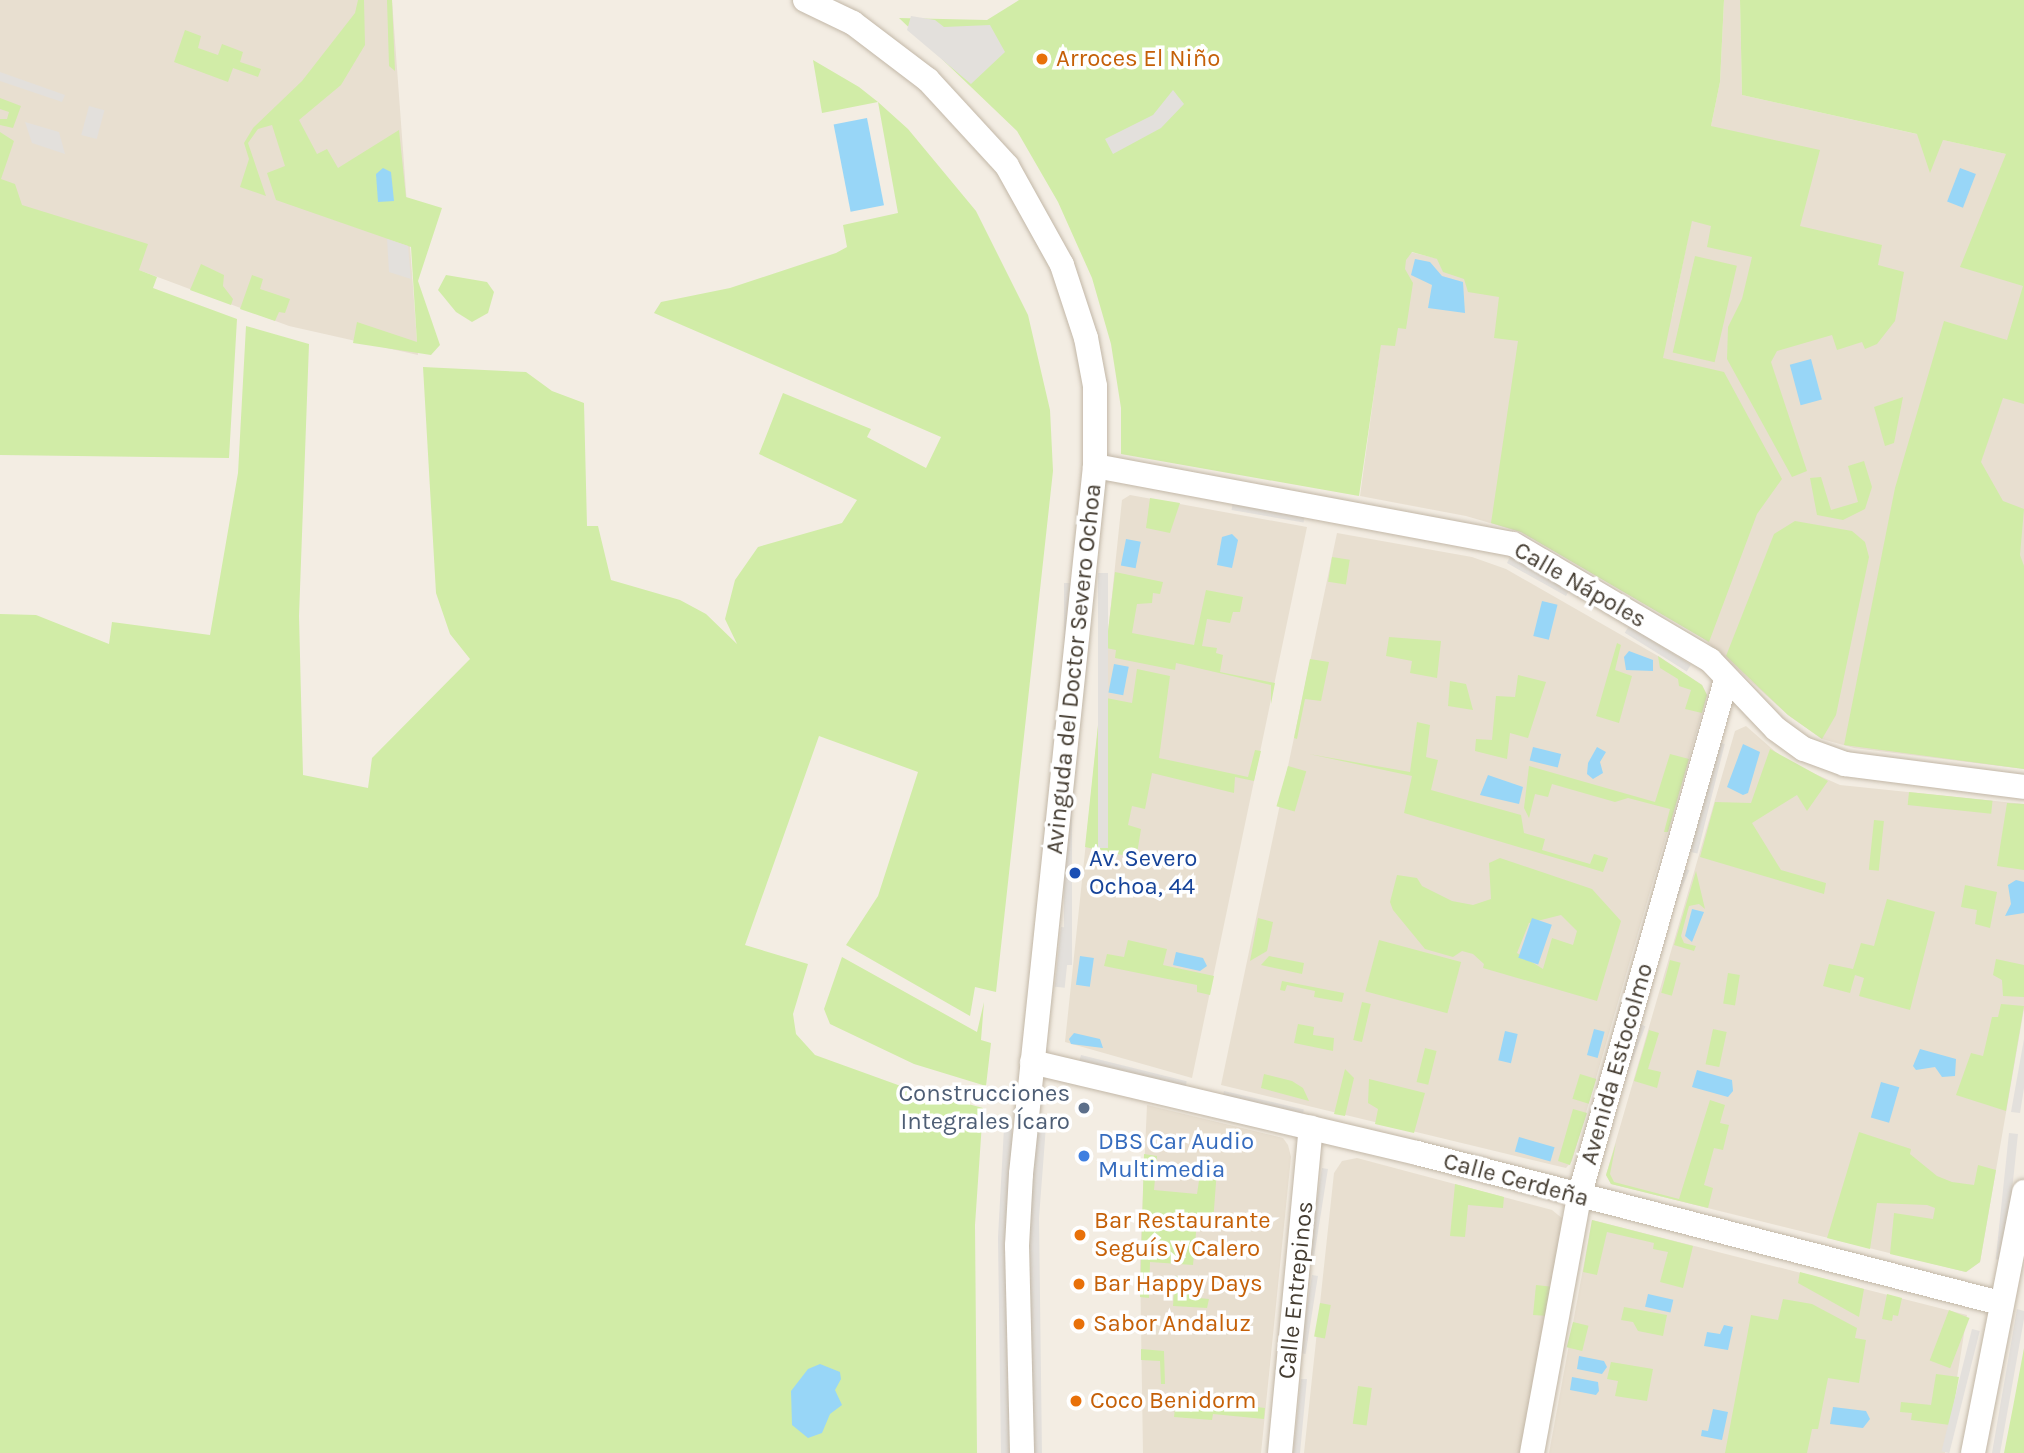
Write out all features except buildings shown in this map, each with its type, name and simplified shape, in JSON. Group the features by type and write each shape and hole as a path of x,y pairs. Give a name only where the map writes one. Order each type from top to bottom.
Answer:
{"street":[{"name":"Avinguda del Doctor Severo Ochoa","path":"805,0 853,23 928,80 985,139 1037,214 1062,265 1086,338 1095,386 1095,466 1032,1062 1017,1246 1022,1453"},
{"name":"Calle Nápoles","path":"1095,466 1513,544 1710,660 1726,680 1794,742 1845,764 2024,786"},
{"name":"Avenida Estocolmo","path":"1532,1453 1579,1196 1726,680"},
{"name":"Calle Cerdeña","path":"1032,1062 1311,1127 2000,1303"},
{"name":"Calle Entrepinos","path":"1280,1453 1311,1127"},
{"path":"1973,1453 2000,1303 2024,1192"}],"shaded area":[{"path":"0,0 392,0 418,355 289,326 29,229 0,224"},
{"path":"1724,0 1740,0 1742,95 2006,154 2024,95 2024,769 1854,748 1822,739 1788,715 1694,630 1521,532 1466,516 1360,496 1394,248 1672,316 1720,82"},
{"path":"911,16 935,20 944,27 990,25 1005,52 971,84 907,30"},
{"path":"0,72 65,95 62,102 0,81"},
{"path":"1173,90 1184,104 1161,128 1113,154 1105,139 1153,115"},
{"path":"89,106 104,110 97,139 81,135"},
{"path":"25,122 59,132 65,154 32,143"},
{"path":"387,239 408,246 411,279 389,272"},
{"path":"1130,495 1307,527 1192,1078 1065,1042 1122,500"},
{"path":"1233,502 1305,515 1304,523 1232,510"},
{"path":"1337,533 1472,557 1506,569 1658,656 1702,685 1707,695 1572,1161 1566,1168 1221,1085"},
{"path":"1510,557 1570,589 1566,596 1507,563"},
{"path":"1098,573 1108,573 1108,848 1098,848"},
{"path":"1064,583 1072,583 1072,965 1064,965"},
{"path":"1629,626 1691,665 1687,671 1625,633"},
{"path":"1746,726 1786,761 1840,785 2024,804 2024,1009 1980,1262 1966,1272 1611,1184 1606,1175 1735,731"},
{"path":"1717,742 1725,744 1697,854 1690,852"},
{"path":"1682,867 1689,870 1641,983 1634,980"},
{"path":"1061,927 1071,928 1065,988 1055,987"},
{"path":"1637,1023 1645,1026 1618,1098 1609,1095"},
{"path":"2024,1039 2024,1088 2020,1113 2011,1112"},
{"path":"1081,1055 1187,1081 1185,1089 1079,1063"},
{"path":"1224,1091 1304,1109 1302,1117 1222,1099"},
{"path":"1147,1105 1283,1138 1288,1145 1291,1157 1261,1453 1143,1453 1140,1261"},
{"path":"1035,1125 1046,1126 1039,1218 1042,1453 1033,1453 1029,1219"},
{"path":"1004,1128 1012,1129 1009,1453 1001,1453 998,1237"},
{"path":"2009,1133 2018,1134 2005,1260 1996,1259"},
{"path":"1357,1158 1552,1210 1563,1219 1521,1453 1304,1453 1334,1173 1342,1161"},
{"path":"1322,1168 1328,1169 1314,1256 1308,1255"},
{"path":"1592,1220 1967,1315 1945,1453 1549,1453"},
{"path":"1312,1275 1318,1276 1306,1354 1300,1353"},
{"path":"2017,1309 2024,1311 2024,1319 2000,1453 1992,1453"},
{"path":"1972,1329 1980,1331 1949,1453 1942,1451"},
{"path":"1301,1379 1307,1379 1300,1453 1293,1453"}],"green space":[{"path":"358,0 364,0 365,45 341,85 299,120 317,154 327,149 338,168 399,130 406,197 442,208 418,281 440,345 431,355 353,343 357,322 417,342 411,247 276,200 267,173 285,166 272,125 258,129 248,143 266,196 240,187 249,159 244,143 253,128 302,81 355,13"},
{"path":"387,0 392,0 395,71 389,66"},
{"path":"1019,0 1724,0 1720,82 1711,126 1820,150 1800,226 1882,245 1878,265 1904,272 1895,321 1877,344 1865,349 1862,342 1837,350 1832,335 1777,351 1771,362 1807,471 1792,477 1727,359 1728,327 1742,299 1752,257 1707,247 1711,226 1692,221 1663,358 1724,372 1782,479 1757,514 1709,642 1521,532 1491,523 1518,341 1494,338 1499,297 1468,292 1464,279 1443,272 1437,259 1412,252 1406,260 1405,269 1413,283 1406,329 1398,328 1395,346 1381,345 1359,496 1121,454 1121,408 1111,344 1092,278 1058,202 1017,131 899,18 987,20"},
{"path":"1740,0 2024,0 2024,404 2003,398 1981,462 2003,501 2024,509 2020,555 2024,566 2024,769 1844,745 1895,488 1944,321 2007,340 2023,286 1960,267 2006,154 1943,140 1930,173 1917,134 1742,95"},
{"path":"185,30 201,36 198,48 218,55 222,44 243,52 240,62 261,69 258,77 233,68 228,82 174,62"},
{"path":"813,60 859,87 878,102 822,113"},
{"path":"0,98 21,106 13,128 0,125 0,119 7,119 9,112 0,109"},
{"path":"878,102 908,129 976,211 1028,315 1050,410 1053,471 996,992 975,987 970,1016 846,945 878,896 918,772 819,736 745,945 808,964 793,1014 796,1034 815,1055 898,1085 983,1108 975,1225 977,1453 0,1453 0,614 36,615 109,644 112,622 210,635 238,473 246,326 309,344 299,616 303,775 368,788 372,758 470,659 450,634 436,593 423,367 526,372 552,391 584,403 587,526 598,526 611,580 680,600 706,614 737,644 725,619 735,580 758,547 842,523 857,500 759,454 783,393 871,429 867,437 926,468 941,437 654,313 661,302 730,288 836,253 847,247 843,225 898,213"},
{"path":"0,132 14,141 1,179 15,184 22,205 148,244 139,270 157,277 153,288 237,319 229,458 0,455"},
{"path":"1695,256 1737,266 1715,362 1673,352"},
{"path":"201,264 224,275 223,286 233,299 231,305 190,290"},
{"path":"252,275 263,279 260,289 290,299 285,313 279,312 275,321 240,309"},
{"path":"446,275 487,282 494,292 488,313 472,322 456,312 438,290"},
{"path":"1903,397 1894,443 1885,446 1874,407"},
{"path":"1864,461 1872,487 1865,509 1843,520 1817,515 1810,478 1821,477 1831,510 1858,502 1848,466"},
{"path":"1150,498 1180,503 1170,533 1146,528"},
{"path":"1795,521 1852,531 1865,542 1869,557 1836,715 1822,739 1788,715 1726,656 1774,534"},
{"path":"1332,557 1350,560 1346,585 1328,582"},
{"path":"1115,572 1163,582 1160,594 1153,593 1152,603 1137,604 1132,633 1194,645 1206,590 1243,597 1240,612 1233,612 1230,623 1207,619 1202,646 1217,648 1216,653 1223,655 1220,672 1275,683 1271,704 1271,685 1176,663 1175,670 1115,658 1116,650 1106,648"},
{"path":"1389,637 1441,641 1437,678 1410,673 1412,661 1386,656"},
{"path":"1617,643 1621,645 1615,670 1632,676 1619,723 1596,716"},
{"path":"1658,656 1702,685 1707,695 1702,713 1685,709 1691,690 1679,686 1678,679 1660,668"},
{"path":"1310,659 1329,662 1321,701 1305,699 1297,739 1294,738"},
{"path":"1137,669 1170,676 1159,758 1248,777 1255,750 1261,751 1254,781 1235,777 1234,793 1152,773 1145,809 1132,806 1128,825 1141,829 1137,854 1182,868 1085,847 1101,697 1132,703"},
{"path":"1518,675 1546,682 1528,738 1510,733 1507,759 1475,751 1476,739 1492,740 1496,696 1515,697"},
{"path":"1450,681 1466,684 1473,710 1448,706"},
{"path":"1417,722 1430,725 1426,757 1438,760 1431,790 1521,815 1524,833 1545,839 1542,850 1590,864 1594,854 1608,858 1603,872 1404,813 1412,776 1309,754 1410,772"},
{"path":"1770,749 1828,781 1807,811 1797,795 1752,823 1781,870 1826,883 1824,894 1700,857 1715,802 1751,803"},
{"path":"1670,754 1689,759 1668,832 1664,832 1670,809 1628,798 1615,802 1552,784 1548,797 1535,794 1529,818 1524,808 1529,766 1655,802"},
{"path":"1288,766 1306,771 1295,812 1276,806"},
{"path":"1909,792 1993,801 1991,814 1908,805"},
{"path":"2007,803 2024,804 2024,870 1997,866"},
{"path":"1874,820 1884,821 1879,871 1869,870"},
{"path":"1500,858 1592,889 1621,921 1597,1001 1483,968 1484,964 1473,954 1462,951 1453,957 1425,949 1393,910 1390,902 1397,875 1417,878 1422,886 1452,901 1473,905 1491,899 1489,863","holes":["1561,915 1577,931 1573,945 1552,938 1543,969 1517,953 1529,923"]},
{"path":"1696,871 1705,909 1699,904 1689,906 1681,936 1684,943 1696,946 1694,951 1674,945"},
{"path":"1965,885 1997,892 1990,928 1975,924 1977,910 1961,907"},
{"path":"1887,899 1935,912 1910,1010 1859,996 1864,978 1855,975 1850,993 1823,986 1829,964 1853,969 1861,943 1874,946"},
{"path":"1258,918 1273,922 1267,951 1250,961"},
{"path":"1128,940 1167,949 1163,965 1214,976 1210,995 1197,992 1197,985 1104,966 1107,954 1124,957"},
{"path":"1379,940 1461,962 1447,1013 1365,991"},
{"path":"1269,956 1304,963 1302,974 1261,965"},
{"path":"842,957 977,1032 984,1002 981,1040 991,1043 986,1086 914,1064 830,1024 824,1009"},
{"path":"1996,959 2024,965 2024,997 2003,996 2002,980 1993,975"},
{"path":"1670,960 1681,963 1672,996 1661,993"},
{"path":"1728,973 1740,975 1735,1005 1723,1004"},
{"path":"1282,981 1344,993 1342,1002 1314,997 1315,991 1287,985 1285,991 1280,990"},
{"path":"1362,1002 1371,1004 1362,1042 1353,1040"},
{"path":"2001,1004 2024,1006 2006,1111 1956,1095 1971,1053 1983,1056 1992,1017 1998,1017"},
{"path":"1298,1024 1314,1027 1313,1035 1334,1038 1333,1051 1294,1043"},
{"path":"1713,1029 1727,1032 1719,1067 1706,1064"},
{"path":"1649,1030 1659,1033 1648,1069 1661,1072 1657,1088 1634,1081"},
{"path":"1425,1048 1437,1051 1428,1085 1417,1082"},
{"path":"1345,1069 1354,1078 1345,1116 1334,1114"},
{"path":"1264,1074 1292,1081 1303,1088 1309,1101 1261,1088"},
{"path":"1580,1074 1596,1079 1589,1104 1572,1099"},
{"path":"1369,1079 1425,1093 1414,1133 1375,1124 1378,1109 1368,1103"},
{"path":"1710,1100 1725,1105 1720,1123 1729,1125 1723,1150 1714,1148 1704,1185 1713,1188 1708,1208 1611,1184 1606,1175 1616,1143 1610,1174 1614,1182 1679,1199"},
{"path":"1573,1109 1587,1113 1570,1165 1558,1161"},
{"path":"1859,1132 1911,1149 1910,1154 1937,1176 1952,1182 1974,1185 1978,1165 1996,1170 1980,1262 1966,1272 1890,1254 1894,1213 1933,1219 1935,1208 1927,1205 1877,1203 1870,1249 1827,1238"},
{"path":"1144,1154 1157,1156 1154,1190 1197,1194 1201,1167 1217,1169 1213,1223 1197,1222 1193,1265 1150,1262 1149,1298 1140,1297"},
{"path":"1455,1184 1504,1197 1503,1208 1468,1205 1465,1237 1450,1236"},
{"path":"1592,1220 1693,1246 1683,1288 1660,1282 1668,1252 1653,1249 1654,1243 1607,1232 1597,1275 1583,1272"},
{"path":"1800,1272 1864,1289 1859,1317 1798,1283"},
{"path":"1175,1276 1191,1277 1189,1297 1209,1299 1207,1308 1173,1306"},
{"path":"1536,1285 1554,1287 1548,1316 1533,1315"},
{"path":"1887,1294 1902,1298 1898,1316 1893,1315 1892,1321 1882,1319"},
{"path":"1783,1299 1812,1304 1857,1328 1855,1338 1866,1340 1859,1383 1828,1378 1818,1429 1812,1429 1807,1453 1725,1453 1751,1315 1778,1320"},
{"path":"1320,1303 1331,1305 1325,1338 1314,1336"},
{"path":"1624,1307 1667,1315 1663,1336 1638,1331 1633,1322 1621,1320"},
{"path":"1949,1310 1970,1318 1950,1368 1930,1360"},
{"path":"1573,1322 1589,1326 1582,1351 1567,1347"},
{"path":"2024,1348 2024,1453 2004,1453 2013,1407"},
{"path":"1141,1349 1164,1351 1165,1384 1161,1384 1160,1361 1141,1360"},
{"path":"1611,1362 1653,1369 1647,1401 1615,1396 1618,1381 1607,1379"},
{"path":"1936,1374 1959,1377 1950,1425 1911,1420 1912,1413 1900,1412 1901,1402 1931,1405"},
{"path":"1358,1386 1372,1388 1367,1426 1353,1424"},
{"path":"1176,1398 1265,1408 1264,1419 1213,1414 1212,1420 1174,1417"}],"water":[{"path":"867,118 884,205 851,212 834,124"},
{"path":"383,168 391,172 394,201 378,202 376,174"},
{"path":"1960,168 1976,174 1963,208 1947,202"},
{"path":"1415,259 1430,262 1442,276 1463,282 1465,313 1428,308 1432,285 1411,275"},
{"path":"1811,359 1822,400 1801,405 1790,365"},
{"path":"1232,534 1238,540 1232,568 1217,565 1222,537"},
{"path":"1126,539 1141,542 1136,568 1121,566"},
{"path":"1542,601 1558,605 1549,640 1533,636"},
{"path":"1629,651 1653,660 1653,671 1626,670 1624,657"},
{"path":"1114,664 1129,667 1123,695 1108,692"},
{"path":"1743,744 1760,752 1748,793 1743,795 1727,787"},
{"path":"1533,747 1561,754 1558,768 1530,761"},
{"path":"1597,747 1606,752 1600,762 1603,773 1593,779 1587,774 1588,763"},
{"path":"1488,775 1523,787 1519,804 1480,795"},
{"path":"2016,880 2024,882 2024,913 2005,916 2011,904 2008,885"},
{"path":"1692,909 1704,912 1692,942 1685,936"},
{"path":"1532,918 1552,925 1538,965 1518,958"},
{"path":"1176,952 1203,958 1207,966 1200,971 1173,965"},
{"path":"1080,956 1094,958 1090,987 1076,985"},
{"path":"1594,1029 1605,1032 1598,1058 1587,1055"},
{"path":"1505,1031 1518,1034 1511,1063 1498,1060"},
{"path":"1074,1033 1100,1039 1103,1048 1071,1044 1069,1039"},
{"path":"1920,1049 1956,1059 1955,1076 1942,1077 1935,1067 1916,1070 1913,1066"},
{"path":"1697,1070 1732,1080 1733,1091 1728,1097 1692,1087"},
{"path":"1881,1082 1899,1087 1889,1123 1871,1118"},
{"path":"1519,1137 1555,1147 1550,1162 1515,1151"},
{"path":"1648,1294 1673,1300 1670,1313 1645,1307"},
{"path":"1724,1325 1733,1327 1728,1350 1704,1346 1707,1332 1720,1334"},
{"path":"1579,1356 1604,1361 1607,1367 1602,1374 1577,1369"},
{"path":"820,1364 840,1372 841,1379 835,1390 842,1405 830,1414 822,1433 808,1438 792,1425 791,1391 808,1369"},
{"path":"1572,1377 1598,1382 1599,1391 1596,1395 1570,1390"},
{"path":"1833,1407 1866,1411 1870,1419 1863,1428 1830,1424"},
{"path":"1713,1409 1728,1412 1722,1440 1701,1436 1702,1430 1708,1431"}],"place":[{"name":"Arroces El Niño","path":"1042,59"},
{"name":"Av. Severo Ochoa, 44","path":"1075,873"},
{"name":"Construcciones Integrales Ícaro","path":"1084,1108"},
{"name":"DBS Car Audio Multimedia","path":"1084,1156"},
{"name":"Bar Restaurante Seguís y Calero","path":"1080,1235"},
{"name":"Bar Happy Days","path":"1079,1284"},
{"name":"Sabor Andaluz","path":"1079,1324"},
{"name":"Coco Benidorm","path":"1076,1401"}]}
